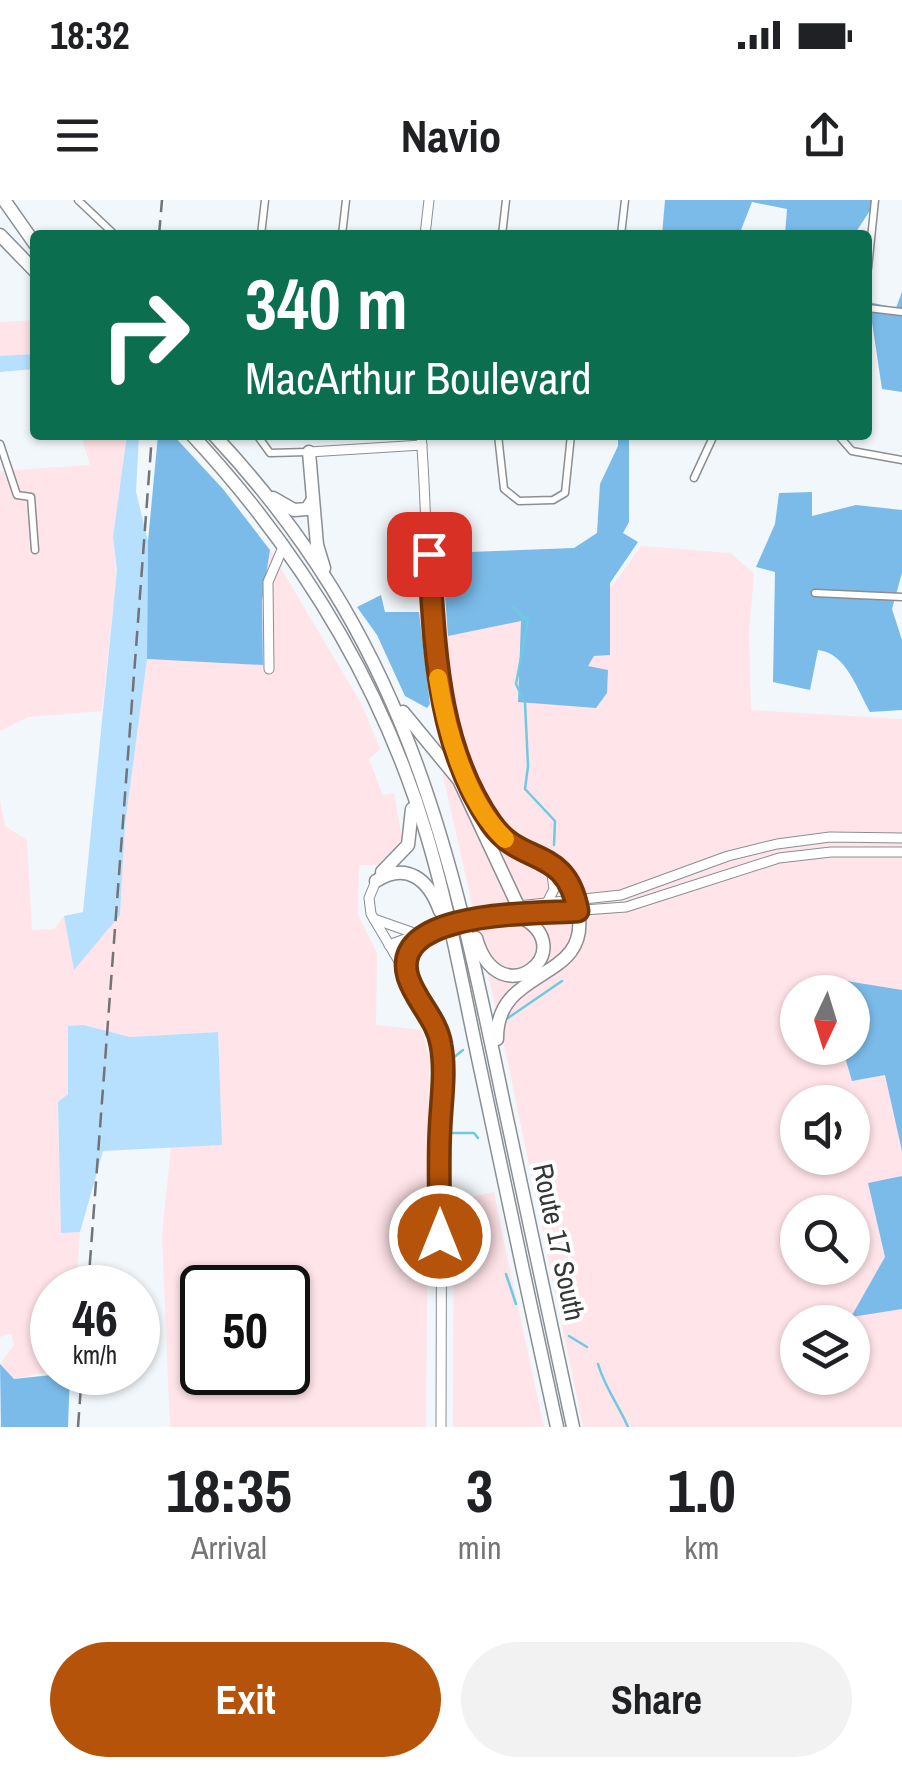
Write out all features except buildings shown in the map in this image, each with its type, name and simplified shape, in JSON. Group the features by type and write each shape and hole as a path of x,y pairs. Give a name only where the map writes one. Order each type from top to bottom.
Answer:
{"highway":[{"path":"4,200 30,239"},
{"path":"0,212 30,241"},
{"path":"0,235 30,268"},
{"path":"0,247 30,269"},
{"path":"196,440 284,545 356,661 410,785 436,865 556,1427"},
{"path":"218,440 260,488 330,586 391,697 430,794 459,894 497,1066"},
{"path":"309,452 317,544 330,586"},
{"path":"260,488 297,511 306,509 312,501"},
{"path":"391,697 459,780 519,911 540,932 543,952 532,970 510,976 496,971 483,957 459,894"},
{"path":"376,882 410,840 414,820 406,791 410,785"},
{"path":"376,882 400,871 424,882 438,905 463,987"},
{"path":"497,1066 497,1024 502,1004 570,954 578,935 575,904"},
{"name":"Route 17 South","path":"497,1066 573,1427"}],"main road":[{"path":"426,230 429,200"},
{"path":"309,452 422,440 443,704 480,806 498,832 552,872 575,904"},
{"path":"269,669 268,582 284,545"},
{"path":"391,949 432,929 628,894 728,856 777,844 859,836 902,838"},
{"path":"518,847 559,868 574,887 575,904"},
{"path":"519,911 547,903 635,905 732,870 780,858 831,852 902,852"},
{"path":"547,903 554,889 552,872"},
{"path":"376,882 369,898 372,918 432,1017 442,1052 441,1427"},
{"path":"372,918 415,935"},
{"path":"408,976 415,935"}],"street":[{"path":"78,200 110,230"},
{"path":"262,230 265,200"},
{"path":"343,230 346,200"},
{"path":"503,230 506,200"},
{"path":"622,230 625,200"},
{"path":"872,230 875,200"},
{"path":"872,308 902,312"},
{"path":"261,440 270,453 309,452"},
{"path":"499,440 504,489 519,501 554,500 565,493 570,440"},
{"path":"694,478 712,440"},
{"path":"842,440 852,451 902,460"},
{"path":"0,444 17,495 31,497 35,550"},
{"path":"815,593 902,596"}],"shaded area":[{"path":"665,200 877,200 857,230 785,230 787,209 752,202 741,230 662,230"},
{"path":"902,292 902,392 882,389 872,322 872,303 896,308"},
{"path":"30,320 30,354 0,356 0,322"},
{"path":"30,354 30,369 0,372 0,356"},
{"path":"82,440 126,440 113,537 117,570 102,711 28,717 0,731 0,471 90,465"},
{"path":"126,440 139,440 136,492 148,541 147,659 125,825 120,915 74,970 64,916 83,912 117,570 113,537"},
{"path":"158,440 178,440 223,489 270,550 262,601 263,665 147,659 148,541"},
{"path":"618,440 629,440 629,522 623,533 638,542 610,583 610,655 594,656 588,666 608,670 607,693 596,708 518,702 521,621 448,636 442,553 574,548 597,533 600,484"},
{"path":"812,492 812,516 856,505 902,510 902,573 892,609 902,640 902,710 870,712 843,665 818,650 810,690 773,682 775,572 756,567 775,524 779,493"},
{"path":"641,546 731,553 754,574 749,632 751,710 902,719 902,1427 583,1427 508,1063 443,776 446,719 433,616 612,586"},
{"path":"270,550 361,703 380,749 369,759 383,795 394,793 402,839 378,865 359,865 358,915 377,953 376,1025 422,1030 429,1057 426,1427 170,1427 162,1234 171,1147 222,1145 217,1032 130,1037 85,1025 69,1026 68,1094 58,1103 61,1232 80,1232 78,1265 30,1265 30,1376 13,1379 0,1364 14,1345 11,1334 0,1337 0,800 5,826 27,840 32,930 54,929 64,916 74,969 120,915 125,825 147,659 263,665 262,601"},
{"path":"381,595 385,612 419,612 430,704 427,708 405,696 377,635 357,607"},
{"path":"870,985 902,990 902,1151 885,1075 852,1081 847,1065 870,1065"},
{"path":"84,1025 130,1037 218,1032 222,1145 103,1151 80,1232 61,1233 58,1102 68,1094 68,1026"},
{"path":"902,1176 902,1309 870,1314 870,1305 858,1305 885,1257 868,1183"},
{"path":"494,1192 544,1427 453,1427 454,1201"},
{"path":"0,1364 14,1379 30,1377 30,1395 69,1395 68,1427 1,1427"}],"waterway":[{"path":"512,606 528,621 516,684 525,703 525,789 555,821 554,845"},
{"path":"505,1020 562,981"},
{"path":"463,1050 453,1058 447,1128 451,1133 474,1133 478,1138"},
{"path":"506,1274 516,1304"},
{"path":"569,1336 587,1347"},
{"path":"598,1364 628,1427"}],"railway":[{"path":"159,230 162,200"},
{"path":"90,1265 152,440"},
{"path":"78,1427 80,1395"}],"slow traffic":[{"path":"438,678 447,721 467,775 492,825 505,839"}],"route":[{"path":"429,554 440,689 467,775 498,832 509,842 550,861 566,875 574,887 578,911 491,916 432,929 417,938 411,950 408,976 432,1017 442,1052 440,1236"}]}
